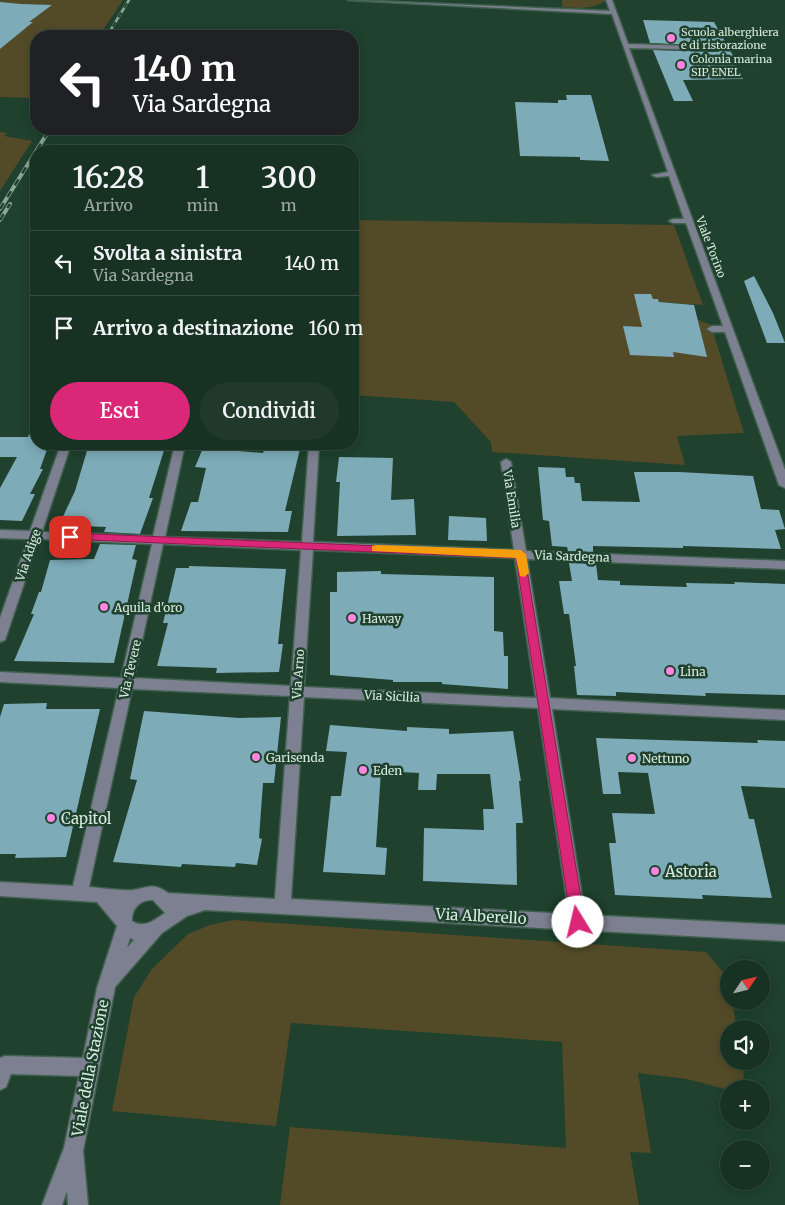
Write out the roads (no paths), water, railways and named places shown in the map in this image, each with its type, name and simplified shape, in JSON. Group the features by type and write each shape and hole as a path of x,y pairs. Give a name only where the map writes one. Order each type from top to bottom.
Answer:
{"street":[{"path":"351,0 614,13"},
{"path":"572,11 589,11 610,2"},
{"name":"Viale Torino","path":"610,2 634,79 672,174 785,485"},
{"path":"572,11 602,16 617,22"},
{"path":"622,43 718,48"},
{"path":"656,175 672,174"},
{"path":"673,221 689,221"},
{"path":"712,329 729,329"},
{"name":"Via Adige","path":"0,637 64,450"},
{"name":"Via Tevere","path":"79,894 179,450"},
{"name":"Via Arno","path":"283,905 314,450"},
{"name":"Via Emilia","path":"506,462 578,922"},
{"name":"Via Sardegna","path":"0,534 785,564"},
{"name":"Via Sicilia","path":"0,677 785,715"},
{"name":"Via Alberello","path":"0,889 134,897 148,892 154,893 164,900 785,933"},
{"path":"101,895 124,922"},
{"path":"124,922 125,907 134,897"},
{"path":"160,926 168,911 164,900"},
{"name":"Via Alberello","path":"124,922 136,933 150,932 182,910 208,901"},
{"name":"Viale della Stazione","path":"52,1205 74,1148 106,988 124,922"},
{"name":"Viale della Stazione","path":"106,988 130,956 160,926"},
{"path":"0,1081 5,1065 90,1067"},
{"name":"Viale della Stazione","path":"74,1148 78,1205"}],"railway":[{"path":"111,30 129,0"},
{"path":"40,145 46,135"},
{"path":"0,209 30,161"},
{"path":"0,220 10,204"}],"place":[{"name":"Scuola alberghiera e di ristorazione","path":"671,38"},
{"name":"Colonia marina SIP ENEL","path":"681,65"},
{"name":"Aquila d'oro","path":"104,607"},
{"name":"Haway","path":"352,618"},
{"name":"Lina","path":"670,671"},
{"name":"Garisenda","path":"256,757"},
{"name":"Nettuno","path":"632,758"},
{"name":"Eden","path":"363,770"},
{"name":"Capitol","path":"51,818"},
{"name":"Astoria","path":"655,871"}]}
